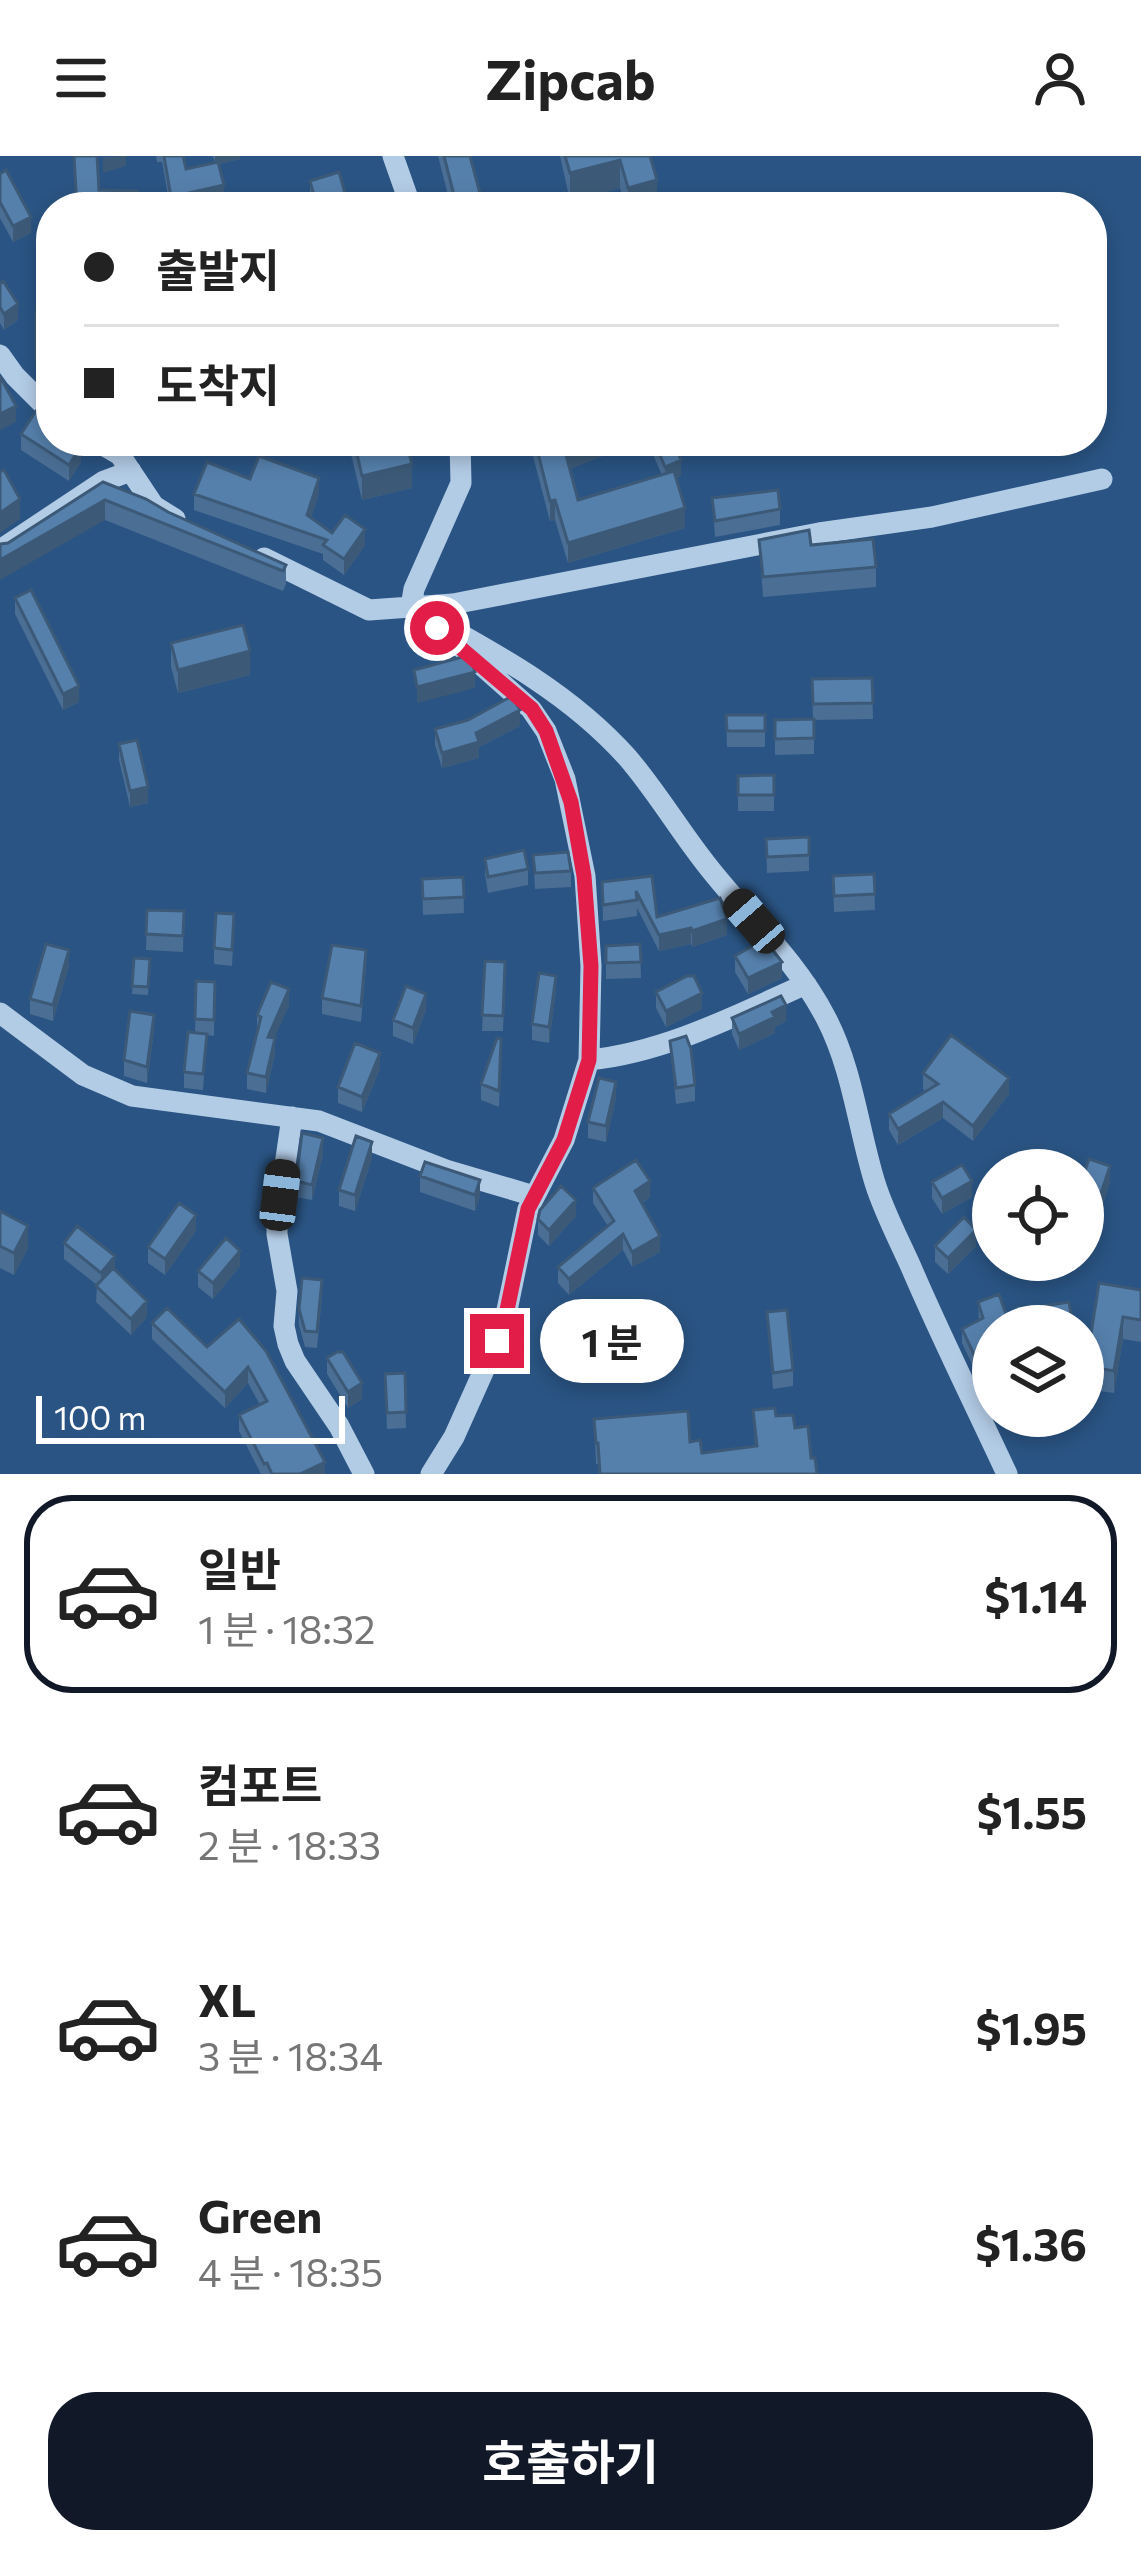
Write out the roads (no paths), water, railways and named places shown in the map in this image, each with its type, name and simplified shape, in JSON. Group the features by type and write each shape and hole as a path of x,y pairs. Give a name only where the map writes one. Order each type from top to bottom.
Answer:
{"street":[{"path":"393,156 406,192"},
{"path":"0,356 36,397"},
{"path":"121,456 154,506 194,527"},
{"path":"411,607 414,589 461,483 460,456"},
{"path":"0,550 104,481 130,472"},
{"path":"235,545 369,610 411,607 494,597 819,533 932,518 1102,479"},
{"path":"411,607 577,707 627,758 712,872 806,984 836,1039 875,1184 1007,1474"},
{"path":"411,607 532,709 546,731 571,802 584,876 591,966 589,1060 564,1140 534,1196 497,1341 454,1437 431,1474"},
{"path":"589,1060 618,1057 707,1028 806,984"},
{"path":"0,1013 83,1076 132,1096 319,1121 446,1170 534,1196"},
{"path":"292,1117 277,1220 287,1291 284,1326 295,1361 339,1426 364,1474"}]}
